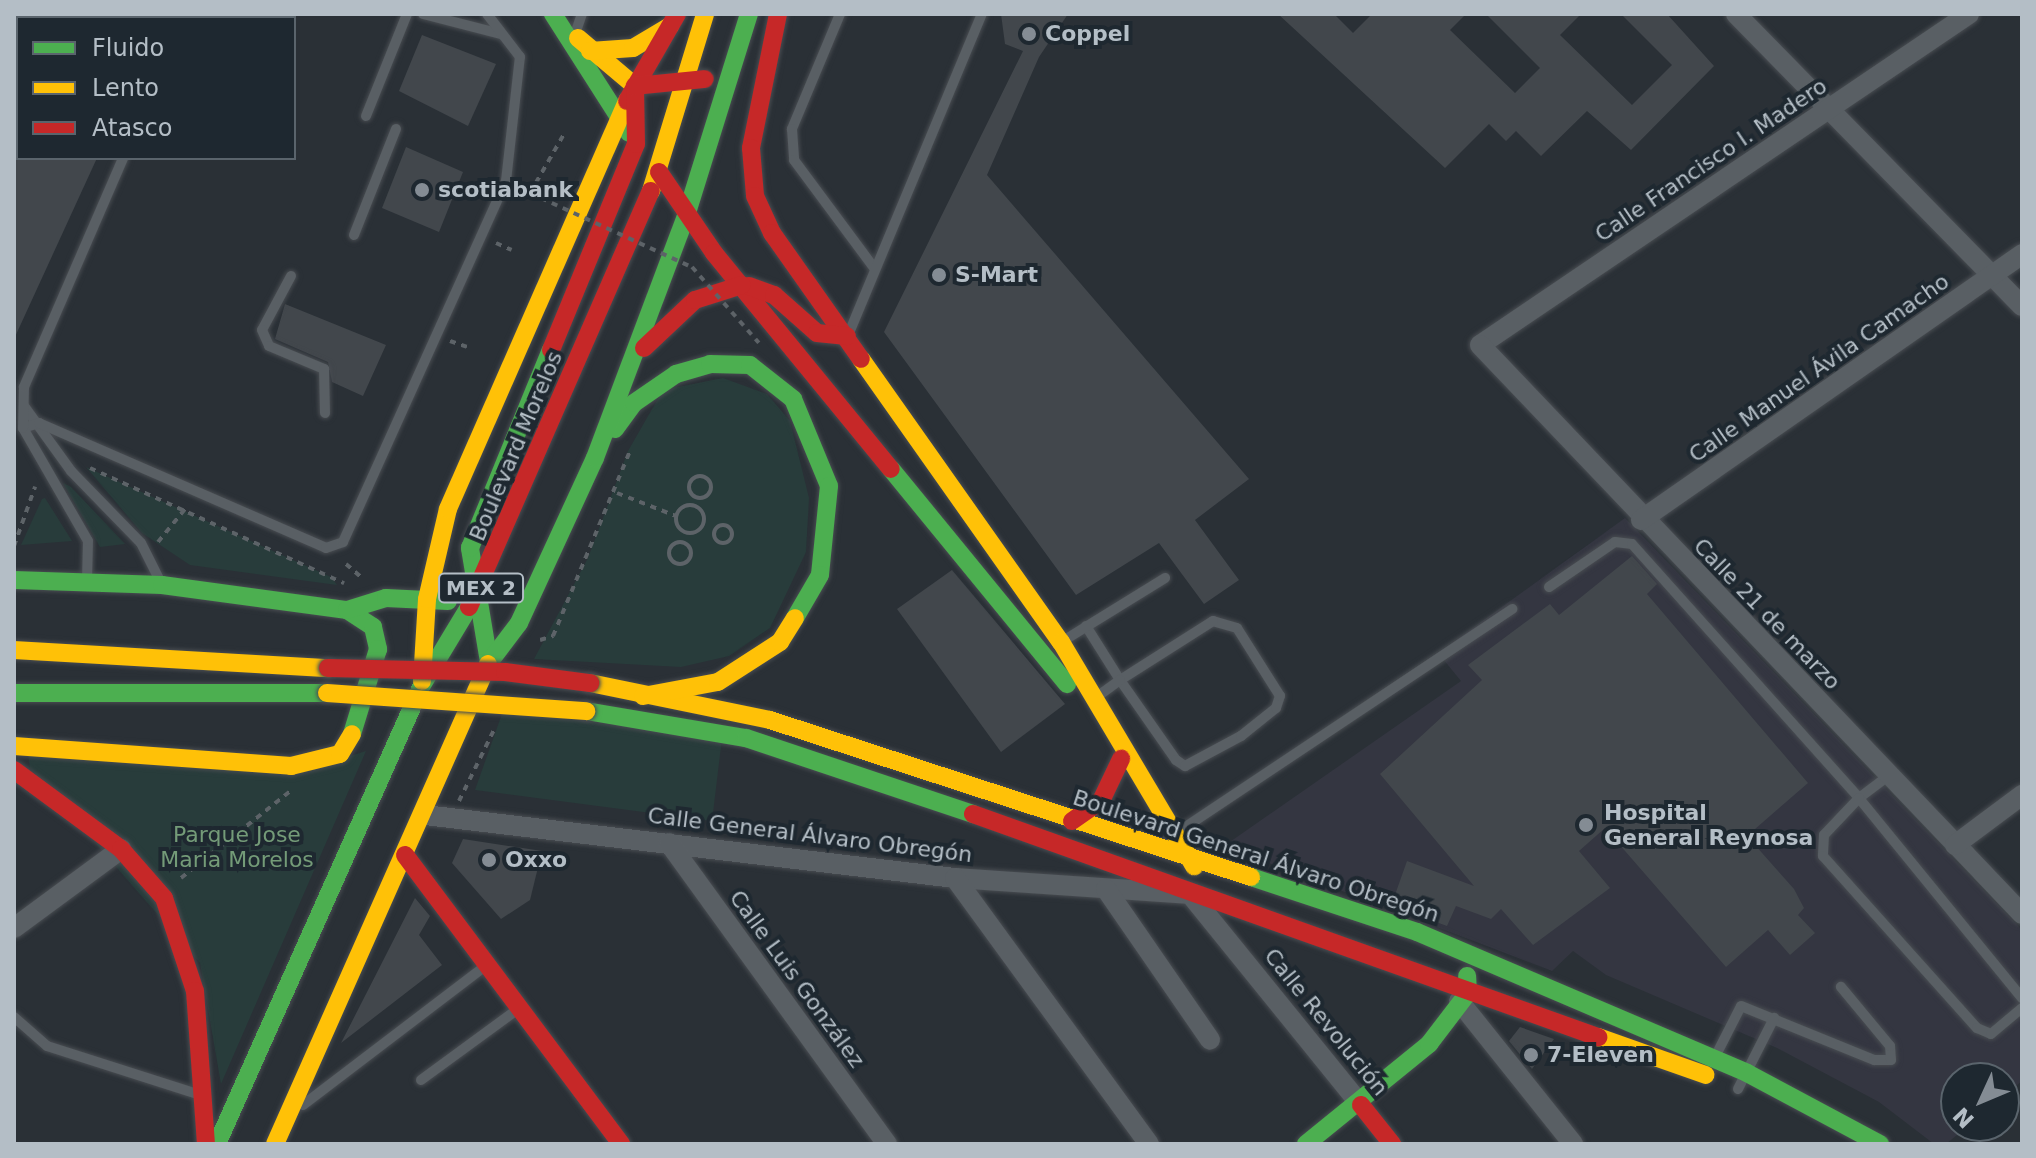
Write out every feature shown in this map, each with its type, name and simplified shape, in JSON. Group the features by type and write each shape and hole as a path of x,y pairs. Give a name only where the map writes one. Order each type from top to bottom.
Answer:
{"main road":[{"path":"555,14 590,51 635,86 690,83 734,70"},
{"path":"555,14 617,117 659,172 686,216 1044,653 1090,702 1178,832 1212,902"},
{"name":"Boulevard Morelos","path":"217,1144 422,685 480,590 659,172 690,83 705,14"},
{"name":"MEX 2","path":"275,1144 425,815 489,662 519,623 595,458 686,216 749,14"},
{"path":"778,14 751,148 755,196 772,233 1061,642 1190,894"},
{"path":"590,51 633,48 673,20"},
{"path":"422,685 427,599 448,509 617,117 673,20"},
{"path":"489,662 480,590 468,567 470,548 636,144 635,86"},
{"path":"627,374 675,313 742,285 774,295 817,333 847,336"},
{"path":"847,336 851,368 895,444 907,482"},
{"path":"595,458 650,389 694,367 729,362 779,384 827,469 832,512 820,575 780,642 718,682 643,696"},
{"path":"14,580 162,585 347,610 386,598 454,602 480,590"},
{"path":"14,746 291,766 340,754 378,649 373,627 347,610"},
{"name":"Boulevard General Álvaro Obregón","path":"14,650 328,668 505,672 590,683 770,720 1072,821 1169,850 1465,952 1742,1081 1854,1139 1880,1144"},
{"name":"Boulevard General Álvaro Obregón","path":"14,693 327,693 586,711 746,738 831,763 1464,997 1709,1067"},
{"path":"1072,821 1101,801 1121,759"},
{"path":"14,770 121,849 164,898 184,941 206,1144"},
{"path":"405,855 621,1144"},
{"path":"1306,1144 1361,1105 1429,1044 1464,997 1465,952"},
{"name":"Calle Revolución","path":"1361,1105 1392,1144"}],"street":[{"path":"1736,14 2022,306"},
{"name":"Calle Francisco I. Madero","path":"1480,345 1969,14"},
{"name":"Calle Manuel Ávila Camacho","path":"1641,520 2022,254"},
{"name":"Calle 21 de marzo","path":"1480,345 1641,520 2022,914"},
{"path":"1955,845 2022,795"},
{"name":"Calle General Álvaro Obregón","path":"425,815 955,878 1190,894"},
{"name":"Calle Luis González","path":"669,843 887,1144"},
{"path":"14,928 121,849"},
{"path":"955,878 1149,1144"},
{"path":"1106,889 1210,1040"},
{"name":"Calle Revolución","path":"1190,894 1361,1105"},
{"name":"Calle Revolución","path":"1212,902 1221,931"},
{"path":"1464,997 1573,1144"}],"lane":[{"path":"366,116 407,14"},
{"path":"423,14 501,34"},
{"path":"23,428 39,423 326,548 343,542 506,181 520,57 487,14"},
{"path":"575,34 582,14"},
{"path":"840,14 792,129 794,160 875,269"},
{"path":"847,336 982,14"},
{"path":"354,235 396,129"},
{"path":"87,581 88,541 23,428 24,406 30,368 122,160"},
{"path":"291,276 262,330 269,346 324,369 325,413"},
{"path":"24,406 71,471 141,543 162,585"},
{"path":"1549,587 1615,542 1632,544 1859,798 2022,998"},
{"path":"1044,653 1165,578"},
{"path":"1178,832 1513,609"},
{"path":"1086,626 1120,680 1185,766 1241,736 1280,696 1226,622 1213,621 1120,680 1090,702"},
{"path":"1890,775 1859,798 1824,835 1823,856 1977,1028 1991,1034 2022,1008"},
{"path":"289,1116 488,964"},
{"path":"1709,1067 1741,1006 1874,1060 1891,1060 1890,1046 1841,987"},
{"path":"421,1080 520,1007"},
{"path":"14,1017 47,1046 203,1096"},
{"path":"1742,1081 1774,1018"}],"path":[{"path":"561,134 530,193 692,267 759,343"},
{"path":"493,242 512,250"},
{"path":"447,340 467,347"},
{"path":"81,464 185,509 349,588"},
{"path":"676,516 694,502 710,490 702,476 689,485 694,502 703,524 712,530 719,543 732,539 727,526 712,530"},
{"path":"14,546 35,487"},
{"path":"617,493 676,516 685,532"},
{"path":"156,544 185,509"},
{"path":"682,539 692,555 678,564 670,550 685,532 703,524"},
{"path":"346,564 361,577"},
{"path":"169,886 304,780"}],"shaded area":[{"name":"Hospital General Reynosa","path":"1625,518 2022,930 2022,1081 2020,1083 2020,1062 1940,1062 1940,1142 1948,1142 1934,1144 1879,1102 1777,1048 1606,975 1573,951 1552,971 1224,846 1461,681 1438,653"}],"green space":[{"path":"723,378 767,394 790,421 809,498 806,552 770,628 729,656 681,667 534,659 588,558 628,451 663,390"},
{"path":"86,467 331,577 337,585 190,565 142,533"},
{"path":"63,483 71,487 125,544 100,547"},
{"path":"45,498 72,541 21,545 42,499"},
{"path":"503,711 722,738 712,821 475,790"},
{"name":"Parque Jose Maria Morelos","path":"366,751 221,1084 200,963 30,768 28,754 340,759"}],"building":[{"path":"1001,14 1068,14 1039,57 987,175 1249,479 1195,520 1239,580 1204,604 1159,543 1076,595 884,332 1023,51 1005,44"},
{"path":"1278,14 1334,14 1353,33 1372,14 1466,14 1450,30 1515,93 1540,68 1486,14 1581,14 1560,35 1632,105 1672,65 1621,14 1667,14 1714,66 1631,150 1587,111 1541,156 1516,131 1506,141 1489,124 1445,168"},
{"path":"422,35 496,64 468,126 399,91"},
{"name":"scotiabank","path":"406,147 463,172 439,232 382,208"},
{"path":"14,158 96,160 14,339"},
{"path":"285,304 386,345 363,396 332,382 328,362 275,339"},
{"path":"1632,556 1657,584 1647,594 1808,783 1747,836 1794,889 1804,908 1798,915 1815,933 1790,955 1768,930 1726,967 1605,828 1579,851 1610,888 1533,945 1501,909 1491,919 1456,906 1447,926 1391,906 1407,861 1474,886 1380,774 1482,680 1468,665 1550,604 1559,615"},
{"path":"952,570 1065,704 1001,752 897,609"},
{"path":"463,839 542,851 530,900 501,919 452,863"},
{"path":"415,898 430,916 419,935 442,965 341,1043"},
{"name":"7-Eleven","path":"1520,1027 1554,1039 1532,1069 1509,1041"}],"traffic: fast":[{"path":"553,14 629,133"},
{"path":"488,664 519,623 595,458 686,216 749,14"},
{"path":"489,662 470,548 551,350"},
{"path":"615,429 634,403 676,374 710,364 750,365 793,399 829,486 820,575 795,618"},
{"path":"891,469 1067,684"},
{"path":"14,580 162,585 347,610 373,627 378,649 352,734"},
{"path":"347,610 386,598 448,601"},
{"path":"217,1144 422,685 469,607"},
{"path":"14,693 327,693"},
{"path":"586,711 746,738 973,814"},
{"path":"1251,877 1417,932 1747,1073 1880,1144"},
{"path":"1306,1144 1429,1044 1468,993 1467,976"}],"traffic: slow":[{"path":"651,191 705,14"},
{"path":"590,51 633,48 670,26"},
{"path":"578,38 635,86"},
{"path":"422,681 427,599 448,509 627,101"},
{"path":"861,359 1061,642 1194,866"},
{"path":"643,696 718,682 780,642 795,618"},
{"path":"14,650 328,668"},
{"path":"275,1144 488,664"},
{"path":"590,683 770,720 1251,877"},
{"path":"327,693 586,711"},
{"path":"14,746 291,766 340,754 352,734"},
{"path":"1598,1037 1706,1075"}],"traffic: jam":[{"path":"627,101 677,14"},
{"path":"778,14 751,148 755,196 772,233 861,359"},
{"path":"551,350 636,144 635,86 705,79"},
{"path":"659,172 714,253 891,469"},
{"path":"469,607 651,191"},
{"path":"644,348 695,300 742,285"},
{"path":"749,286 774,295 817,333 847,336"},
{"path":"328,668 505,672 590,683"},
{"path":"1072,821 1101,801 1121,759"},
{"path":"14,770 121,849 164,898 195,991 206,1144"},
{"path":"973,814 1598,1037"},
{"path":"405,855 621,1144"},
{"path":"1361,1105 1392,1144"}],"place":[{"name":"Coppel","path":"1029,34"},
{"name":"scotiabank","path":"422,190"},
{"name":"S-Mart","path":"939,275"},
{"name":"Hospital General Reynosa","path":"1586,825"},
{"name":"Oxxo","path":"489,860"},
{"name":"7-Eleven","path":"1531,1055"}]}
